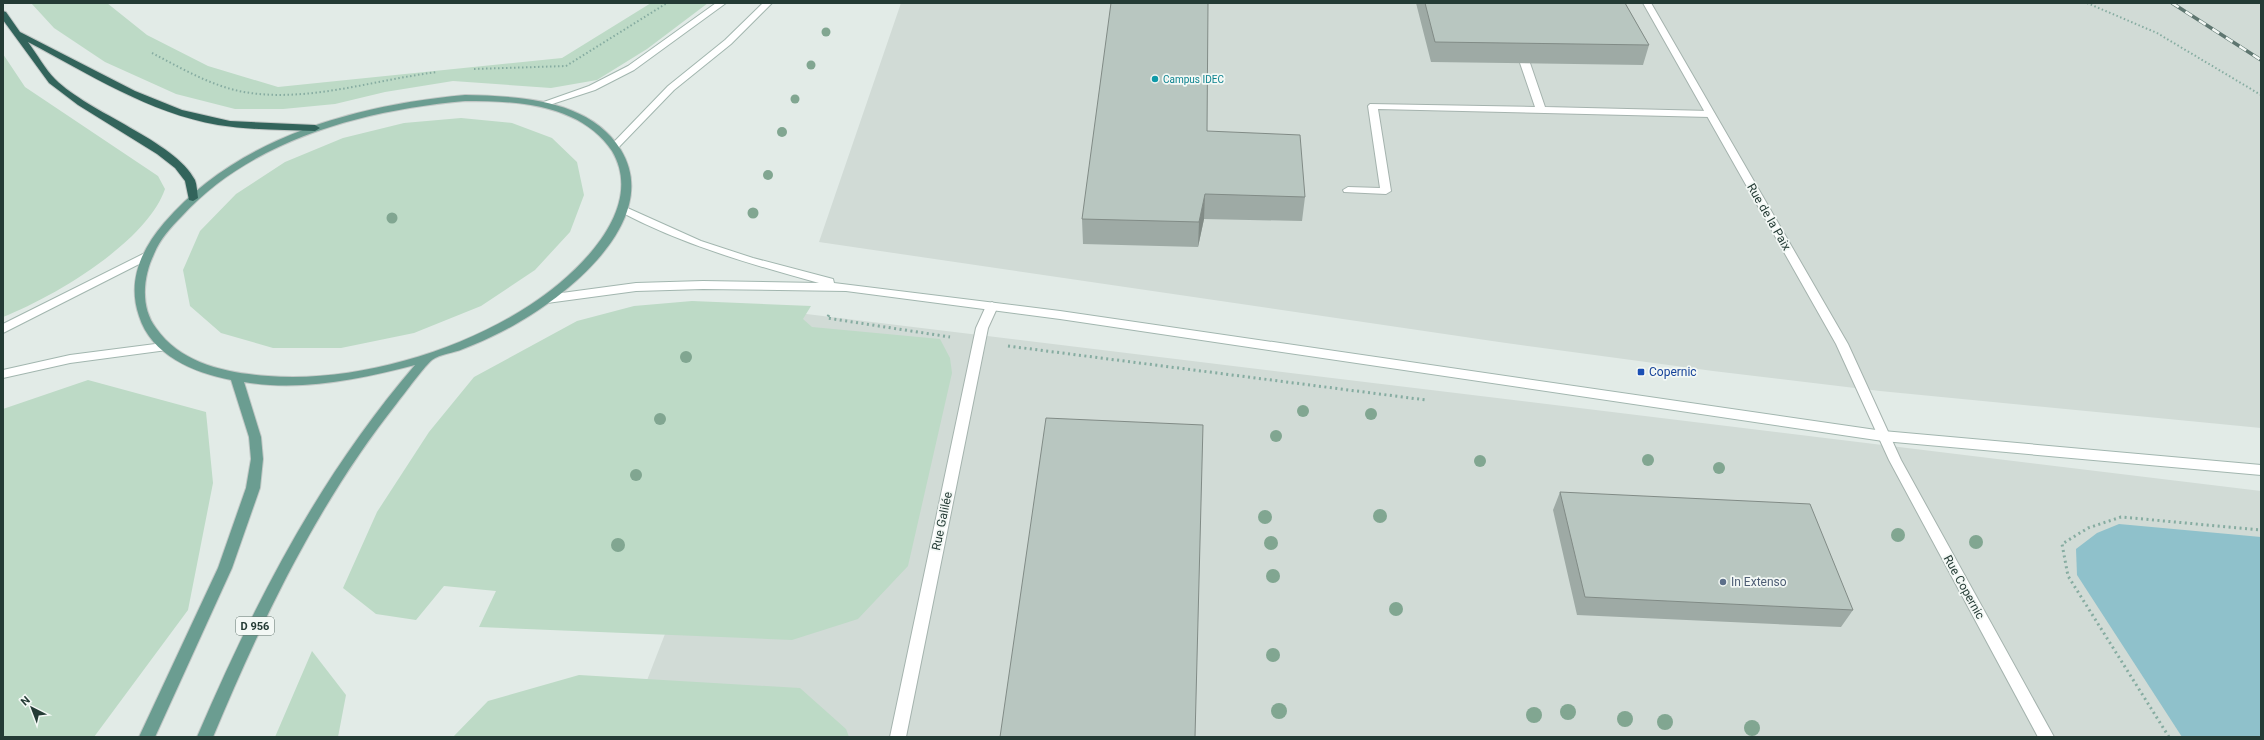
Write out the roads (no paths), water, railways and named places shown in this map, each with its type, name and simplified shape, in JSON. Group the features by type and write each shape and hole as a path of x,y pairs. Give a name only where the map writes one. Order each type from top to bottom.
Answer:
{"highway":[{"path":"3,14 52,81 81,103 161,152 179,166 190,181 193,198"},
{"path":"19,34 117,86 179,111 204,119 241,124 315,128"}],"main road":[{"path":"492,98 543,104 586,121 602,133 614,146 622,160 626,176 626,192 623,209 608,239 583,269 547,299 492,332 428,358 361,374 295,381 236,377 194,365 163,347 143,320 137,289 147,256 166,226 193,198 229,171 270,148 315,128 376,110 436,100 492,98"},
{"name":"D 956","path":"205,737 279,574 310,518 358,443 387,405 428,358"},
{"path":"147,737 225,568 252,488 257,459 255,437 236,377"}],"street":[{"path":"543,104 592,88 631,68 722,3"},
{"path":"614,146 671,88 728,42 768,3"},
{"name":"Rue de la Paix","path":"1647,3 1842,344 1882,436"},
{"path":"1524,63 1541,110"},
{"path":"1348,190 1386,190 1373,106 1710,114"},
{"path":"623,209 666,232 715,251 846,287"},
{"path":"3,329 69,297 147,256"},
{"path":"547,299 636,287 703,285 846,287 992,306 1882,436 2261,470"},
{"name":"Rue Galilée","path":"898,737 982,328 992,306"},
{"path":"3,374 70,359 163,347"},
{"name":"Rue Copernic","path":"1882,436 2046,737"}],"water":[{"path":"2119,524 2261,537 2261,737 2182,737 2077,575 2076,549 2097,533"}],"railway":[{"path":"2172,3 2261,60"}],"place":[{"name":"Campus IDEC","path":"1155,79"},
{"name":"Copernic","path":"1641,372"},
{"name":"In Extenso","path":"1723,582"}]}
